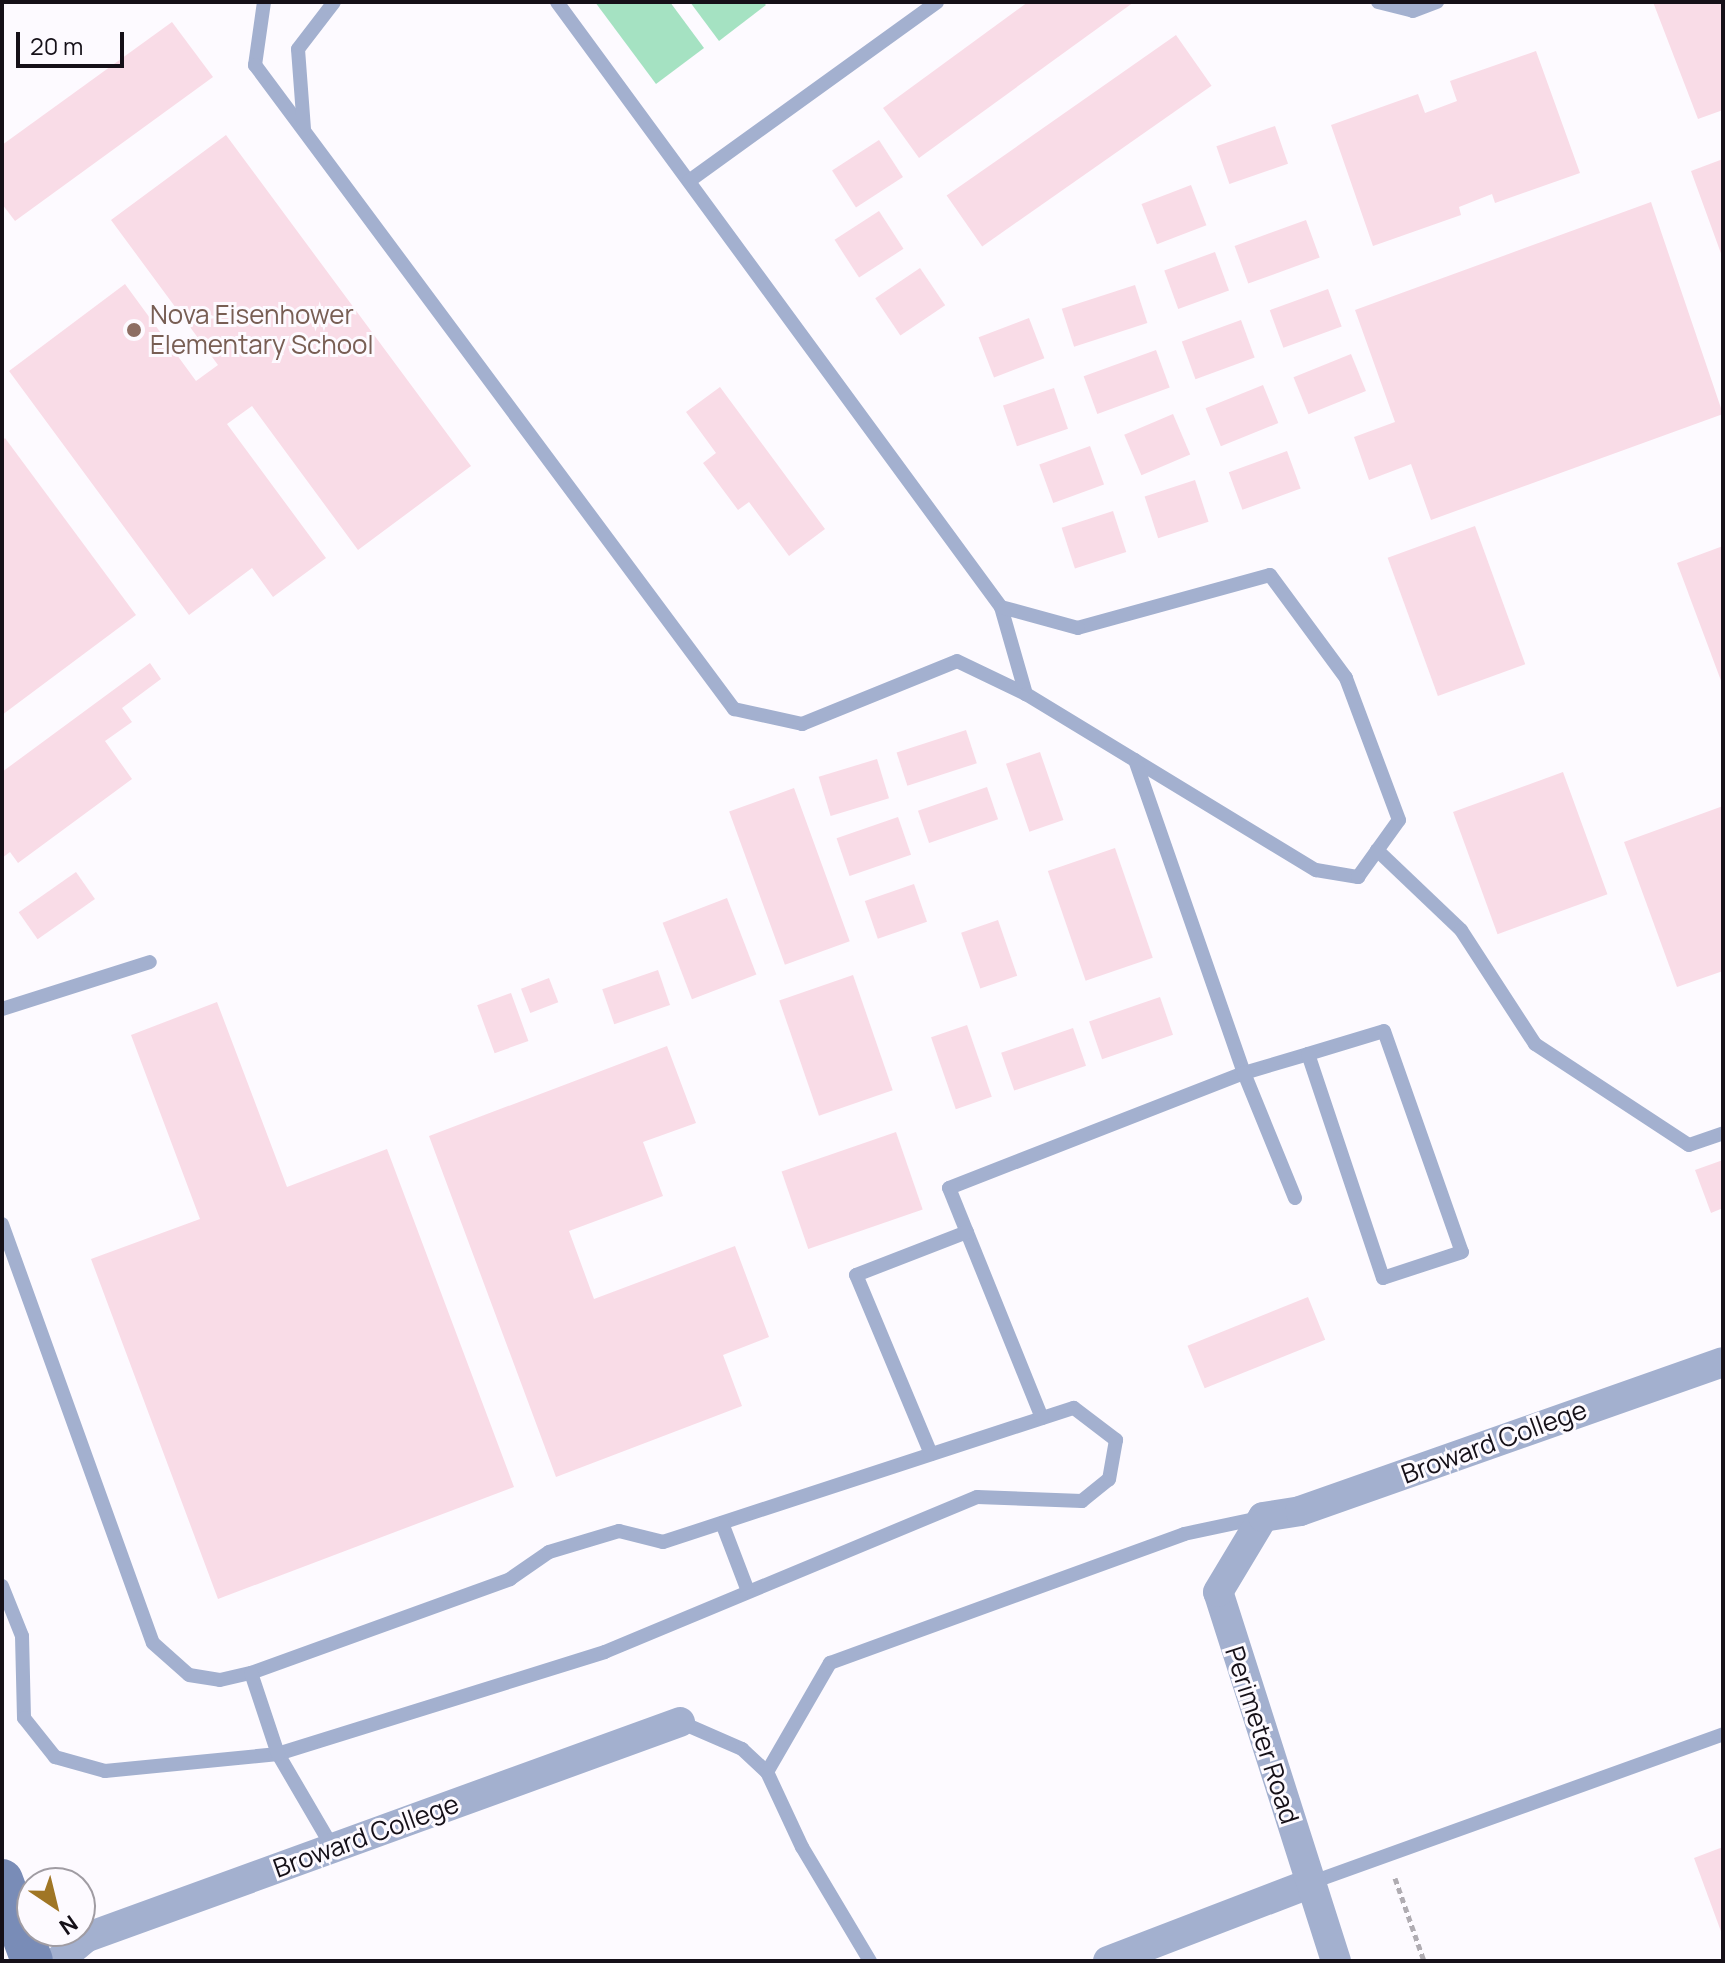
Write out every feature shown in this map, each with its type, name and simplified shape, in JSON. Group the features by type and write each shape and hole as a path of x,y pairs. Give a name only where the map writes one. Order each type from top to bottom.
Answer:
{"main road":[{"path":"2,1880 32,1961"}],"street":[{"name":"Broward College","path":"1263,1517 1300,1511 1723,1362"},
{"name":"Perimeter Road","path":"1263,1517 1218,1592 1336,1961"},
{"name":"Broward College","path":"58,1961 85,1938 680,1722"},
{"path":"1108,1961 1309,1884"}],"lane":[{"path":"264,2 255,65 734,709 802,724 957,661 1026,694 1316,870 1358,877 1399,820 1346,678 1270,575 1078,628 1001,607"},
{"path":"305,132 298,49 334,2"},
{"path":"557,2 1001,607 1026,694"},
{"path":"689,181 937,2"},
{"path":"1378,2 1413,11 1437,2"},
{"path":"1135,760 1244,1073 1295,1198"},
{"path":"1377,850 1461,930 1535,1044 1689,1145 1723,1133"},
{"path":"2,1009 150,962"},
{"path":"1042,1418 949,1188 1244,1073 1384,1031 1462,1252 1383,1278 1308,1054"},
{"path":"2,1224 153,1643 189,1675 220,1680 251,1673 510,1579 549,1552 619,1531 663,1542 1074,1408 1116,1440 1109,1479 1082,1501 977,1497 605,1652 278,1754 105,1771 55,1757 24,1718 22,1636 2,1586"},
{"path":"931,1454 856,1275 967,1232"},
{"path":"767,1772 830,1663 1184,1534 1263,1517"},
{"path":"722,1523 748,1591"},
{"path":"251,1673 278,1754 333,1848"},
{"path":"680,1722 742,1749 767,1772 802,1847 870,1961"},
{"path":"1309,1884 1723,1734"}],"path":[{"path":"1387,1855 1424,1961"}],"green space":[{"path":"595,2 670,2 704,48 656,84"},
{"path":"690,2 763,2 766,5 719,41"}],"building":[{"path":"1028,2 1134,2 919,158 883,108"},
{"path":"1653,2 1723,2 1723,110 1698,119"},
{"path":"172,22 213,77 15,221 2,204 2,145"},
{"path":"1176,35 1212,86 982,246 947,196"},
{"path":"1536,51 1580,173 1495,203 1492,194 1459,207 1461,215 1373,246 1331,125 1418,94 1425,113 1457,101 1450,81"},
{"path":"1275,126 1288,164 1229,184 1216,146"},
{"path":"226,135 471,466 358,550 252,406 227,424 326,558 273,597 252,568 189,615 9,371 125,284 196,381 218,365 111,220"},
{"path":"879,140 903,177 856,207 832,170"},
{"path":"1723,159 1723,259 1691,171"},
{"path":"1191,185 1206,225 1157,244 1142,204"},
{"path":"1651,202 1723,414 1431,520 1411,464 1369,480 1354,437 1395,422 1355,310"},
{"path":"879,211 904,249 859,278 835,240"},
{"path":"1306,220 1320,258 1248,284 1235,246"},
{"path":"1215,252 1229,291 1178,309 1164,270"},
{"path":"920,268 945,305 900,336 875,298"},
{"path":"1135,285 1147,323 1074,347 1062,309"},
{"path":"1328,289 1342,327 1283,348 1270,310"},
{"path":"1029,318 1044,358 994,377 979,337"},
{"path":"1241,320 1255,358 1195,379 1182,342"},
{"path":"1156,350 1170,388 1097,414 1084,376"},
{"path":"1351,354 1366,391 1308,414 1294,377"},
{"path":"1263,385 1278,423 1221,446 1206,408"},
{"path":"720,387 825,529 789,556 749,502 738,510 703,463 716,453 686,412"},
{"path":"1054,388 1068,429 1017,446 1003,406"},
{"path":"1173,414 1190,455 1141,475 1124,435"},
{"path":"5,438 136,615 2,715 2,441"},
{"path":"1090,446 1104,485 1053,503 1039,464"},
{"path":"1287,451 1301,489 1242,510 1229,472"},
{"path":"1195,480 1209,522 1158,538 1145,496"},
{"path":"1113,511 1126,552 1075,569 1062,528"},
{"path":"1475,526 1525,664 1438,696 1388,558"},
{"path":"1723,546 1723,686 1677,563"},
{"path":"150,663 161,679 122,708 132,722 105,741 132,779 18,863 10,852 2,858 2,772"},
{"path":"966,730 977,763 907,786 897,753"},
{"path":"1040,752 1063,820 1029,832 1006,764"},
{"path":"877,759 889,798 831,816 819,777"},
{"path":"1563,772 1607,894 1498,934 1453,812"},
{"path":"987,787 998,819 929,843 918,811"},
{"path":"794,788 850,941 785,965 729,812"},
{"path":"1723,806 1723,971 1677,987 1624,842"},
{"path":"898,817 911,855 850,876 837,838"},
{"path":"1115,848 1153,958 1086,981 1048,871"},
{"path":"76,872 95,899 38,939 19,912"},
{"path":"914,884 927,922 878,939 865,901"},
{"path":"727,898 756,975 692,999 663,923"},
{"path":"998,920 1017,976 980,988 961,933"},
{"path":"658,970 670,1005 614,1024 602,989"},
{"path":"853,975 893,1090 819,1116 779,1000"},
{"path":"549,978 558,1002 530,1013 521,989"},
{"path":"511,993 528,1041 495,1053 477,1005"},
{"path":"1160,997 1173,1035 1102,1059 1089,1021"},
{"path":"217,1002 287,1187 387,1149 514,1487 218,1599 91,1259 200,1219 131,1035"},
{"path":"967,1025 992,1097 956,1109 931,1037"},
{"path":"1073,1028 1086,1066 1014,1091 1001,1053"},
{"path":"667,1046 696,1123 643,1142 663,1196 569,1231 594,1299 735,1246 769,1337 723,1355 742,1406 556,1477 429,1136"},
{"path":"896,1132 923,1210 808,1249 782,1171"},
{"path":"1723,1160 1723,1208 1711,1213 1695,1170"},
{"path":"1308,1297 1325,1340 1205,1388 1187,1346"},
{"path":"1723,1847 1723,1937 1694,1858"}],"place":[{"name":"Nova Eisenhower Elementary School","path":"134,330"}]}
